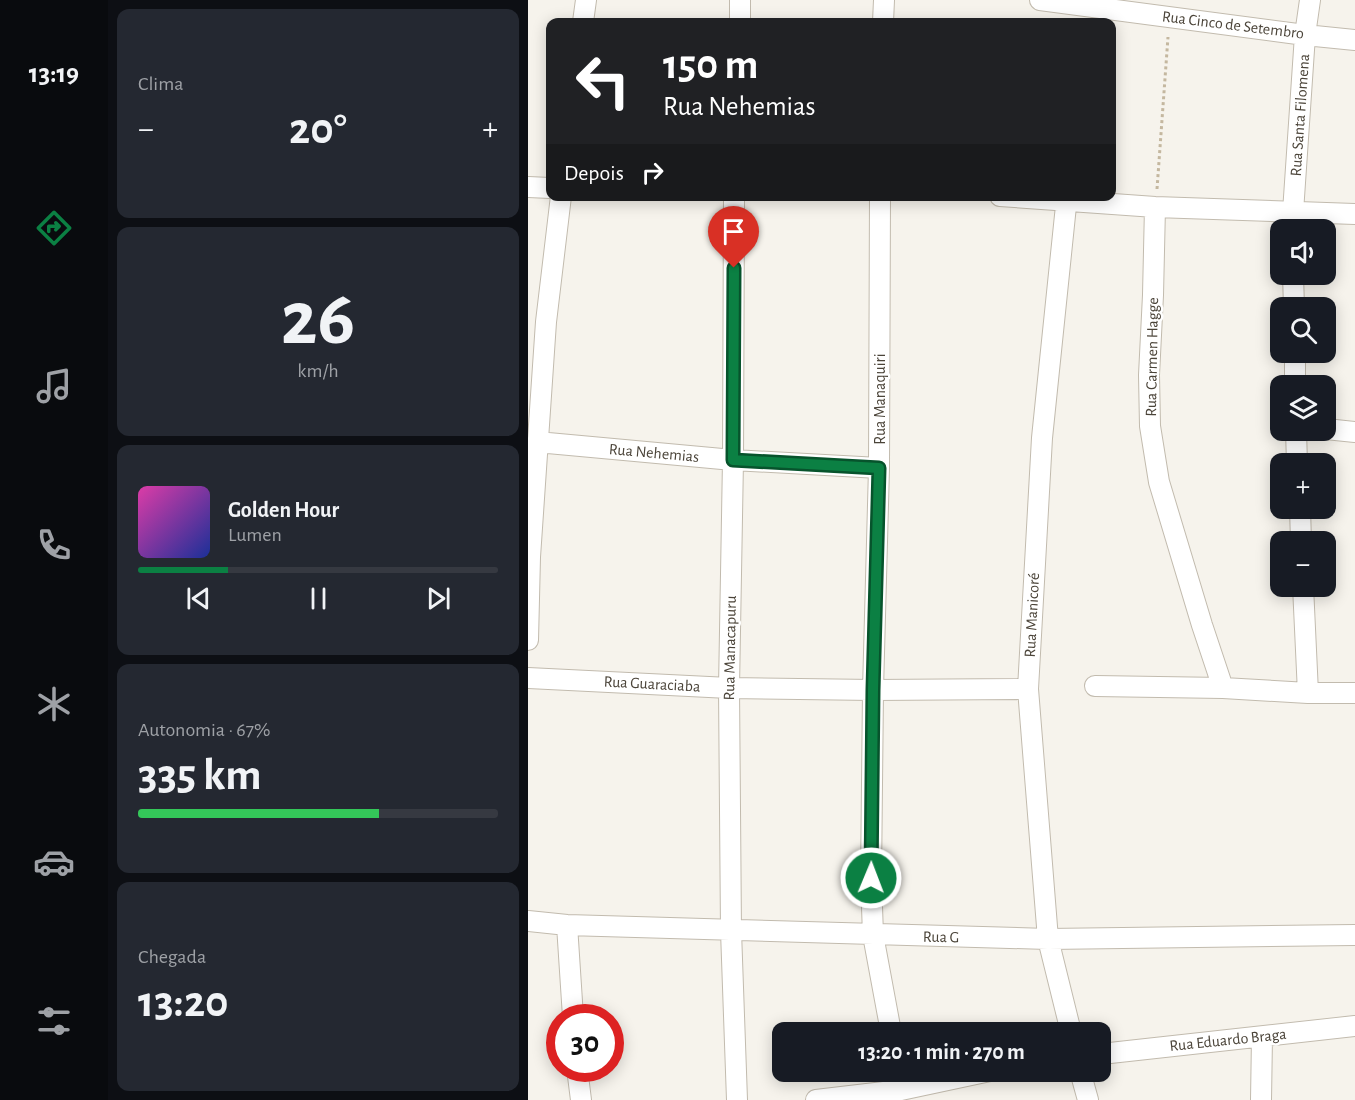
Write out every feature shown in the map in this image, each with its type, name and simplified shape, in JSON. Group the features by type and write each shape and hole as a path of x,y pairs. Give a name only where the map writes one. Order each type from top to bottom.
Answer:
{"street":[{"path":"584,18 586,0"},
{"path":"740,0 740,18"},
{"path":"883,18 884,0"},
{"name":"Rua Cinco de Setembro","path":"1040,0 1086,15 1170,17 1355,40"},
{"name":"Rua Santa Filomena","path":"1293,219 1305,35 1310,0"},
{"path":"528,187 546,188"},
{"path":"528,640 537,442 546,322 560,201"},
{"name":"Rua Manacapuru","path":"734,201 729,688 731,930 737,1100"},
{"name":"Rua Manaquiri","path":"880,201 879,468 871,878 873,935 889,1022"},
{"name":"Rua Manicoré","path":"1066,201 1042,438 1028,689 1048,939 1069,1022"},
{"path":"1088,201 1273,219"},
{"name":"Rua Carmen Hagge","path":"1155,207 1149,375 1150,426 1160,482 1223,688"},
{"path":"1311,219 1355,214"},
{"path":"1336,430 1355,432"},
{"name":"Rua Nehemias","path":"537,442 733,460 879,468"},
{"path":"1304,597 1308,693"},
{"name":"Rua Guaraciaba","path":"528,678 729,688 1028,689"},
{"path":"1095,686 1355,693"},
{"name":"Rua G","path":"528,921 567,925 1048,939 1355,935"},
{"path":"567,925 572,1004"},
{"name":"Rua Eduardo Braga","path":"1111,1053 1355,1026"},
{"path":"1261,1100 1262,1037"},
{"path":"579,1082 581,1100"},
{"path":"816,1100 929,1082"},
{"path":"1083,1082 1088,1100"}],"path":[{"path":"1155,207 1170,17"}],"route":[{"path":"734,268 733,460 879,468 871,878"}]}
